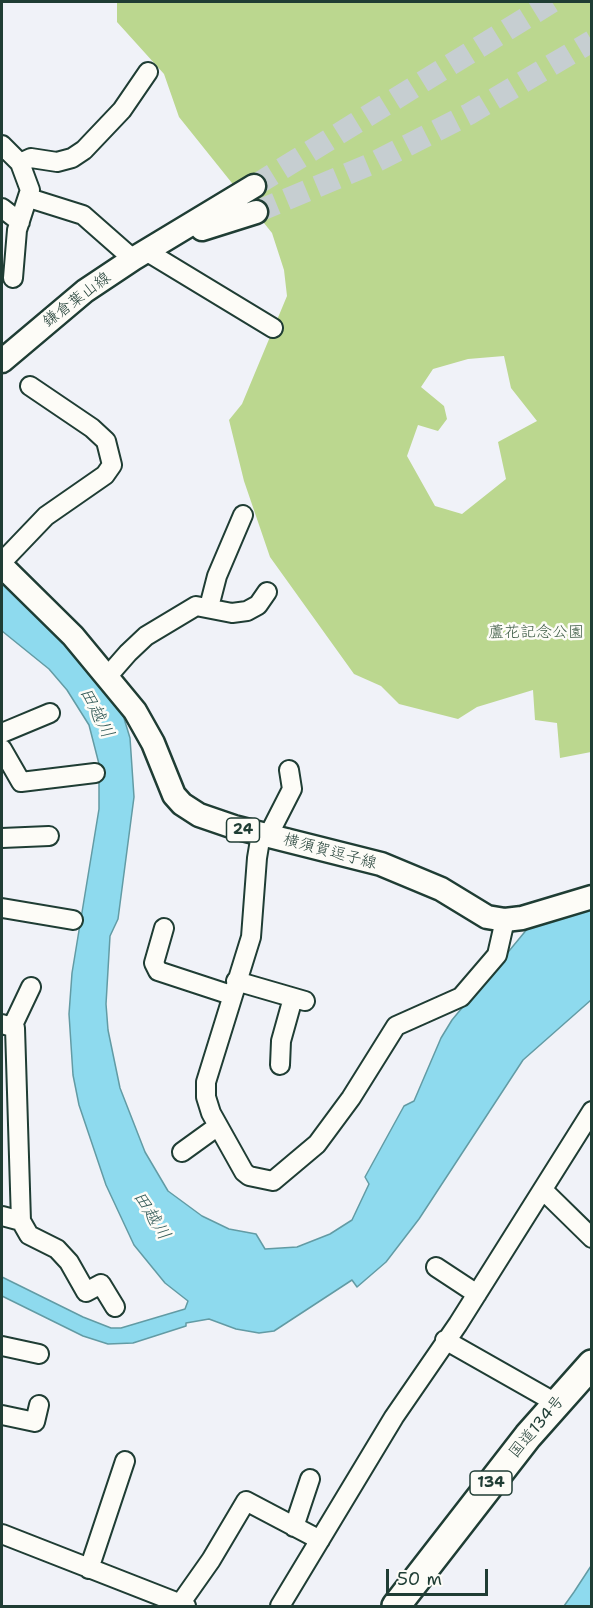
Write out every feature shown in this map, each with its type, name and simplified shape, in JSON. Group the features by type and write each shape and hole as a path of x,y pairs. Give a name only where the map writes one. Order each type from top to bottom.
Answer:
{"highway":[{"name":"国道134号","path":"396,1606 556,1403 591,1364"}],"main road":[{"name":"鎌倉葉山線","path":"2,362 85,291 254,186"},
{"name":"鎌倉葉山線","path":"145,252 256,212"},
{"name":"横須賀逗子線","path":"2,564 44,605 107,677 145,728 174,795 182,804 199,815 265,835 381,864 441,889 487,916 505,920"},
{"path":"505,920 522,918 591,897"}],"street":[{"path":"20,163 32,158 57,162 72,158 84,150 122,110 148,72"},
{"path":"2,145 20,163 30,190 17,230 13,278"},
{"path":"29,198 83,215 124,249 145,252 273,328"},
{"path":"2,208 20,222"},
{"path":"2,564 46,516 105,475 112,465 106,441 92,428 30,386"},
{"path":"209,607 217,576 243,515"},
{"path":"107,677 128,652 146,636 196,606 232,613 247,611 258,605 267,592"},
{"path":"2,733 50,713"},
{"path":"2,749 21,782 95,773"},
{"path":"289,770 292,789 265,835 257,858 251,937 206,1082 206,1096 219,1126 244,1172 249,1176 273,1181 317,1144 351,1098 396,1026 461,997 497,955 505,920"},
{"path":"2,838 49,836"},
{"path":"2,908 73,920"},
{"path":"164,928 154,963 158,971 234,988 299,999 281,1041 280,1065"},
{"path":"31,987 7,1025 15,1028 21,1221 28,1235 57,1248 69,1262 86,1292 101,1284 115,1307"},
{"path":"280,1606 591,1111"},
{"path":"182,1152 219,1126"},
{"path":"543,1190 591,1238"},
{"path":"2,1216 21,1221"},
{"path":"436,1267 477,1294"},
{"path":"445,1340 556,1403"},
{"path":"2,1346 39,1354"},
{"path":"2,1415 35,1422 39,1405"},
{"path":"89,1569 125,1461"},
{"path":"294,1527 310,1479"},
{"path":"2,1534 173,1604 211,1560 246,1501 320,1540"}],"green space":[{"name":"蘆花記念公園","path":"117,2 591,2 591,752 560,758 557,723 535,720 533,690 477,707 458,719 399,704 381,686 354,674 270,557 244,481 229,420 242,404 287,296 284,270 272,233 179,117 164,74 117,22","holes":["504,356 511,388 537,421 498,442 506,479 462,514 435,506 407,456 418,425 438,431 447,419 444,406 421,387 433,369 468,359"]}],"water":[{"name":"田越川","path":"2,580 41,617 87,668 123,715 130,738 134,797 118,919 110,936 106,1004 108,1030 120,1088 145,1152 168,1191 202,1216 229,1229 256,1234 265,1249 297,1247 330,1234 352,1220 369,1184 365,1177 404,1106 414,1101 441,1038 452,1020 528,928 591,908 591,1000 523,1060 419,1219 386,1262 357,1287 352,1280 274,1331 259,1333 236,1329 209,1319 186,1323 186,1326 133,1343 108,1344 83,1336 2,1296 2,1277 83,1317 111,1328 121,1328 185,1309 188,1301 165,1283 134,1245 106,1185 79,1105 73,1075 69,1014 72,973 99,809 99,764 89,725 67,690 49,669 2,631"},
{"path":"591,1566 591,1606 564,1606 574,1592"}],"tunnel":[{"path":"254,186 552,2"},
{"path":"256,212 371,164 469,114 592,41"}]}
